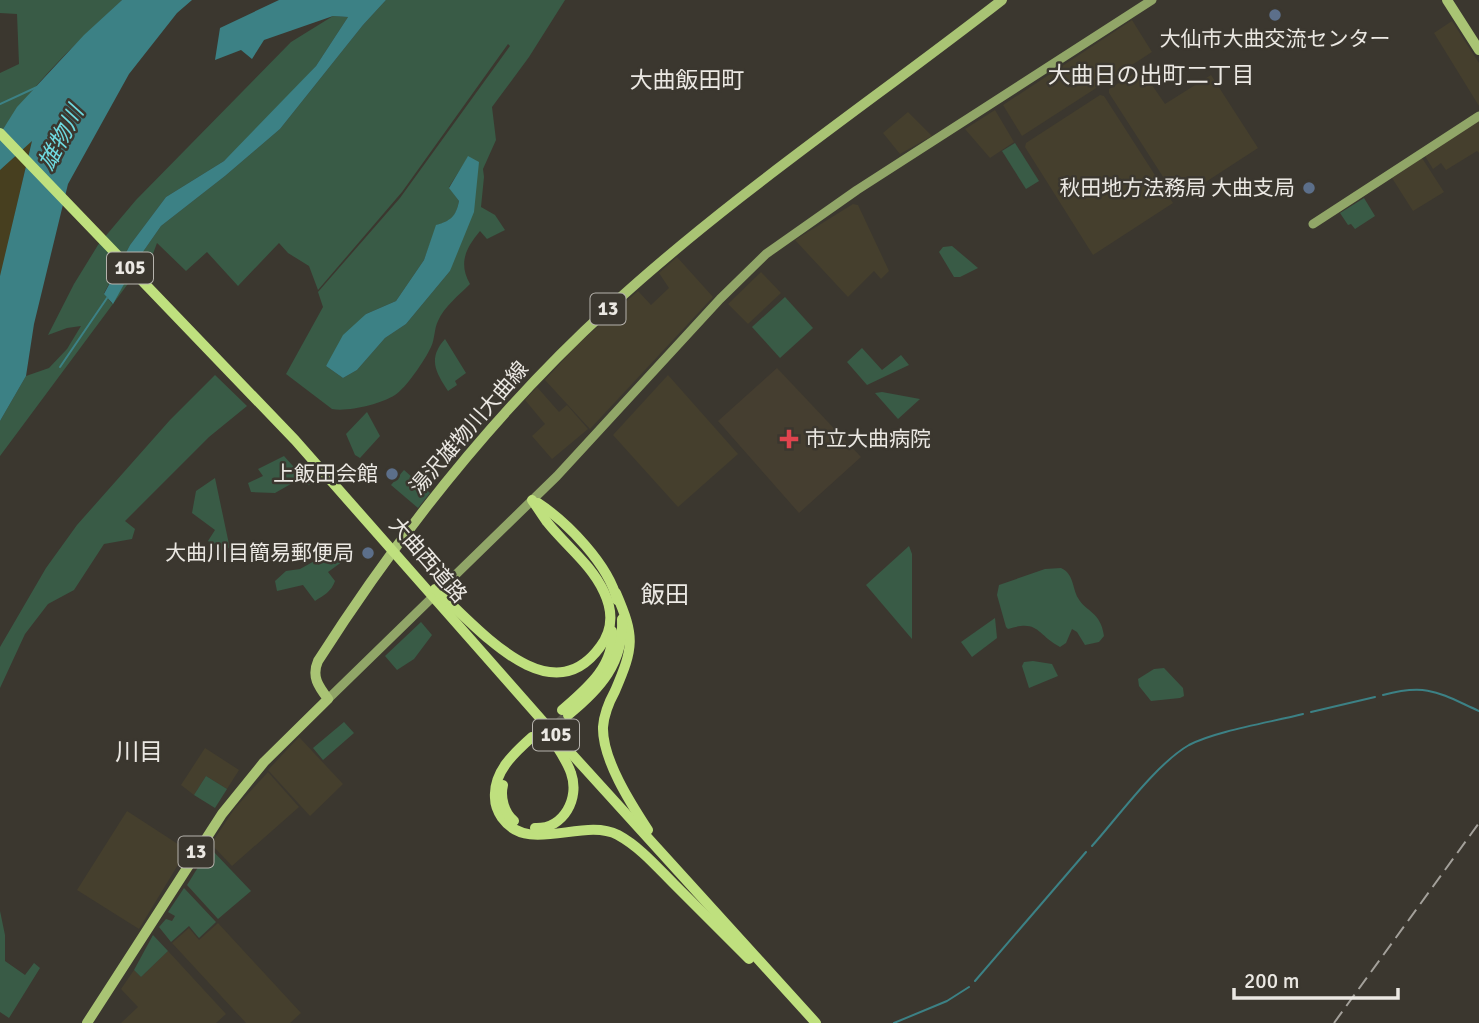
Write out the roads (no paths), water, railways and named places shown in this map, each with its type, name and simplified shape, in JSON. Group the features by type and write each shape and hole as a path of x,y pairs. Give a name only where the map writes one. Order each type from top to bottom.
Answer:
{"highway":[{"name":"大曲西道路","path":"0,133 261,403 403,561 449,607 668,860 815,1023"},
{"path":"532,500 555,515 584,546 616,593 628,622 631,638 629,655 605,713 603,729 607,751 633,807 668,860"},
{"path":"532,500 548,523 595,576 605,593 611,618 611,649 600,674 565,713 593,694 605,680 618,656 622,619 616,593"},
{"path":"449,607 524,665 541,672 553,673 576,666 594,654 608,633 611,618"},
{"path":"449,607 553,741 568,767 573,789 568,808 555,825 529,828 510,817 505,808 502,791 515,762 534,739 509,758 497,781 495,802 506,823 516,831 528,834 600,831 615,834 633,845 815,1023"}],"main road":[{"name":"湯沢雄物川大曲線","path":"328,699 316,680 315,668 377,572 440,488 573,342 653,269 743,196 1002,0"},
{"path":"1447,0 1479,50"},
{"name":"13","path":"87,1023 222,814 264,762 328,699"}],"street":[{"path":"328,699 584,448 720,299 766,254 857,190 1152,0"},
{"path":"1313,224 1479,117"}],"water":[{"name":"雄物川","path":"122,0 192,0 177,13 129,74 68,184 34,324 26,376 0,421 0,276 32,141 0,170 0,134 17,107 84,35"},
{"path":"279,0 386,0 280,129 161,226 138,259 113,304 104,294 130,245 166,197 224,161 316,66 348,17 333,16 264,40 252,59 241,50 215,60 220,28"},
{"path":"468,156 479,162 474,212 450,271 406,324 385,338 357,370 343,378 326,366 343,335 366,314 396,301 424,260 436,225 449,220 456,211 459,201 449,188"}],"waterway":[{"path":"0,104 37,87"},
{"path":"60,367 107,298"},
{"path":"1383,695 1423,690 1453,699 1479,711"},
{"path":"1311,712 1375,697"},
{"path":"1092,846 1151,778 1189,745 1228,731 1303,714"},
{"path":"975,981 1086,852"},
{"path":"894,1023 947,1001 969,987"}],"tunnel":[{"path":"537,742 568,715"}],"railway":[{"path":"1334,1023 1479,823"}],"place":[{"name":"大仙市大曲交流センター","path":"1275,15"},
{"name":"秋田地方法務局 大曲支局","path":"1309,188"},
{"name":"市立大曲病院","path":"789,439"},
{"name":"上飯田会館","path":"392,474"},
{"name":"大曲川目簡易郵便局","path":"368,553"}],"district":[{"name":"大曲日の出町二丁目","path":"1151,75"},
{"name":"大曲飯田町","path":"687,80"},
{"name":"飯田","path":"665,595"},
{"name":"川目","path":"139,752"}]}
